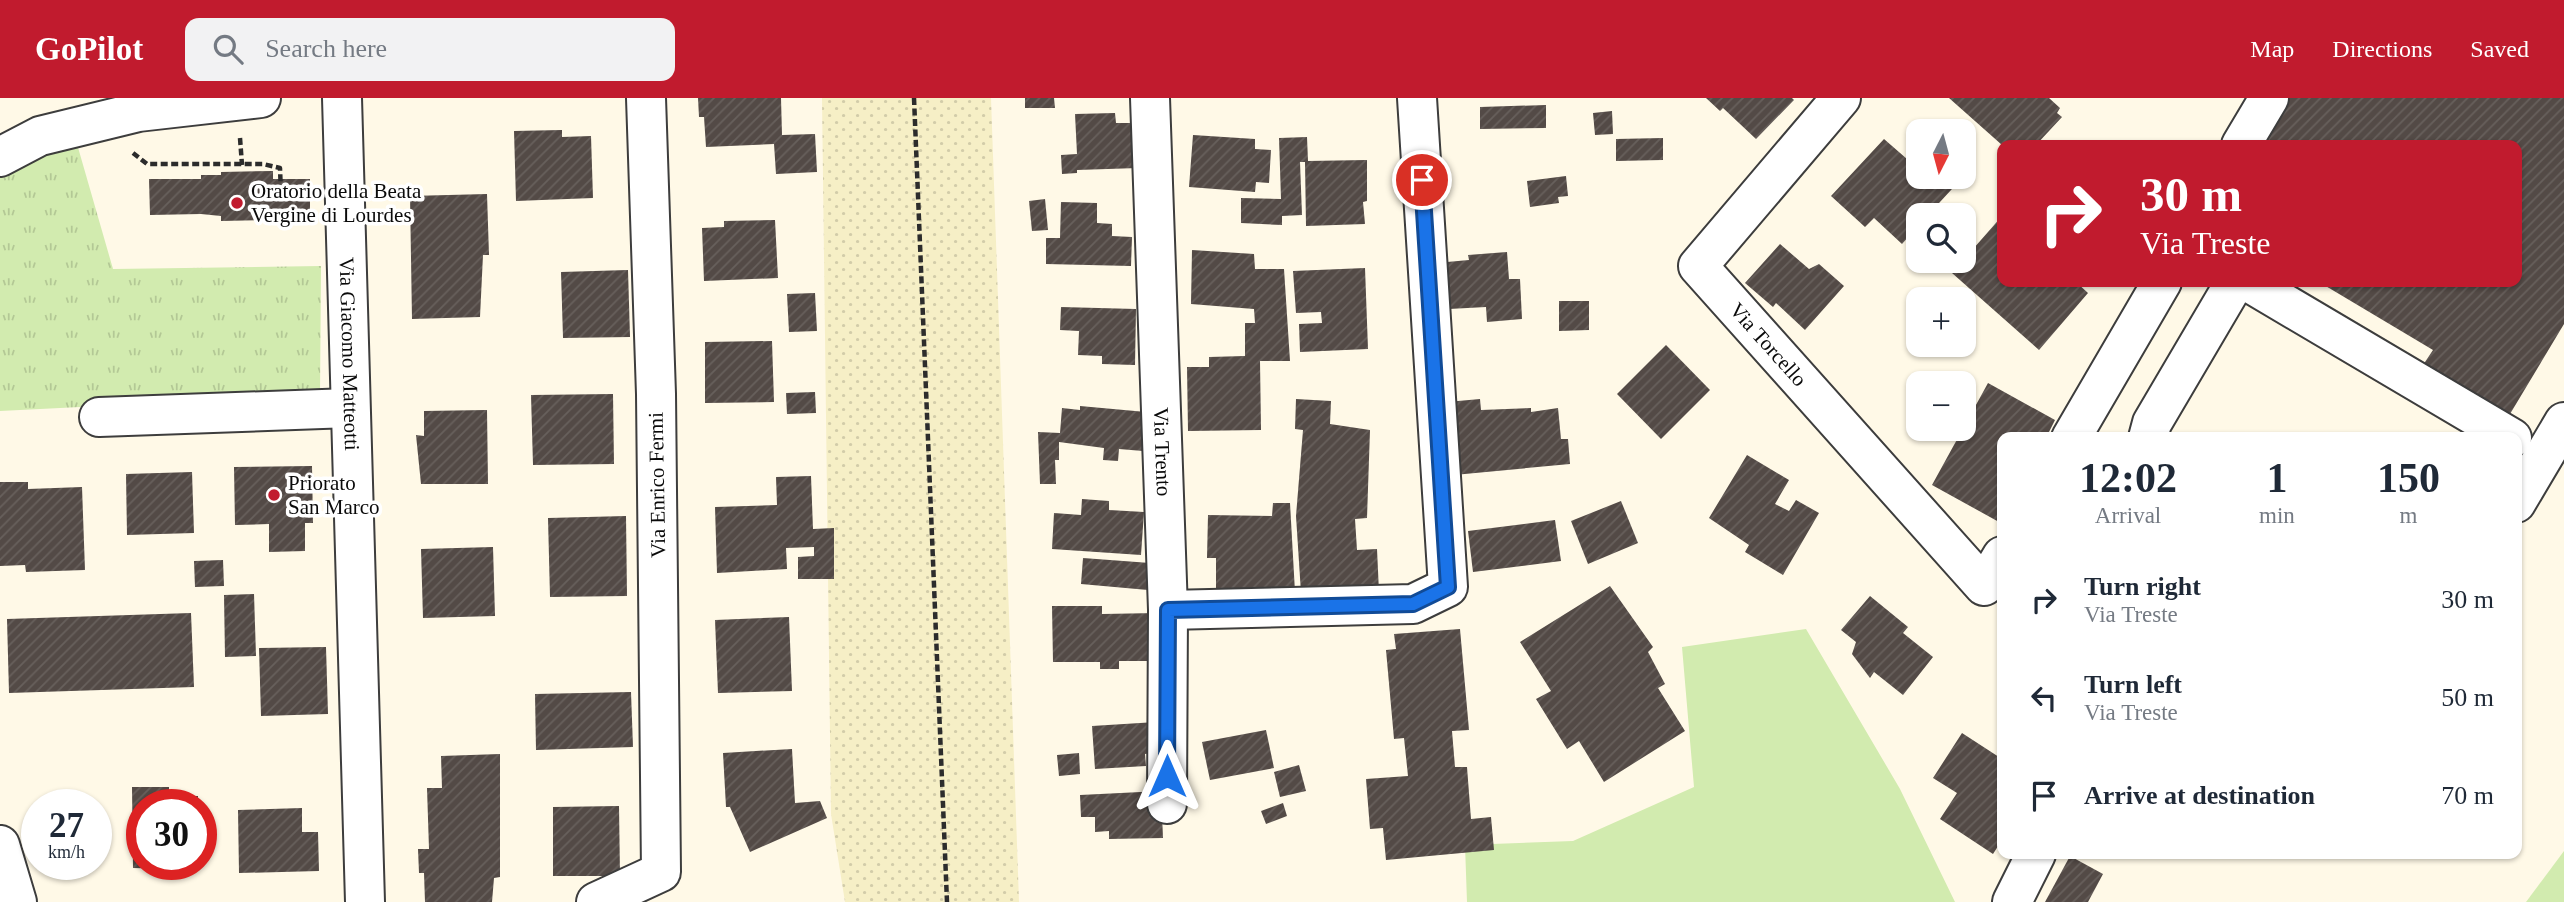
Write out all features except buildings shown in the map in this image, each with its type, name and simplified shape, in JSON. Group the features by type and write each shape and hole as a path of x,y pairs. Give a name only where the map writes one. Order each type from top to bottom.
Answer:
{"street":[{"path":"0,157 40,135 138,112 261,98"},
{"name":"Via Giacomo Matteotti","path":"342,98 365,902"},
{"name":"Via Enrico Fermi","path":"596,902 661,872 656,394 646,98"},
{"name":"Via Trento","path":"1150,98 1168,610 1167,804"},
{"path":"1168,610 1413,604 1448,587 1417,98"},
{"name":"Via Torcello","path":"1842,98 1698,266 1996,584"},
{"path":"2244,140 2269,98"},
{"path":"2074,432 2159,287"},
{"path":"2150,432 2152,423 2232,287"},
{"path":"2256,287 2502,432"},
{"path":"99,418 350,408"},
{"path":"2522,486 2534,451 2564,422"},
{"path":"0,845 17,902"},
{"path":"2012,902 2034,859"}],"path":[{"path":"914,98 947,902"},
{"path":"130,148 134,155 147,164 263,164 280,168 281,194"},
{"path":"273,194 320,192"}],"shaded area":[{"path":"822,98 991,98 1019,902 845,902 831,814"}],"green space":[{"path":"75,137 113,269 321,266 320,395 0,411 0,164"},
{"path":"1806,629 1900,789 1955,902 1467,902 1465,845 1573,841 1694,787 1682,647"},
{"path":"2564,851 2564,902 2526,902"}],"place":[{"name":"Oratorio della Beata Vergine di Lourdes","path":"237,203"},
{"name":"Priorato San Marco","path":"274,495"}],"route":[{"path":"1167,776 1168,610 1413,604 1448,587 1422,180"}]}
